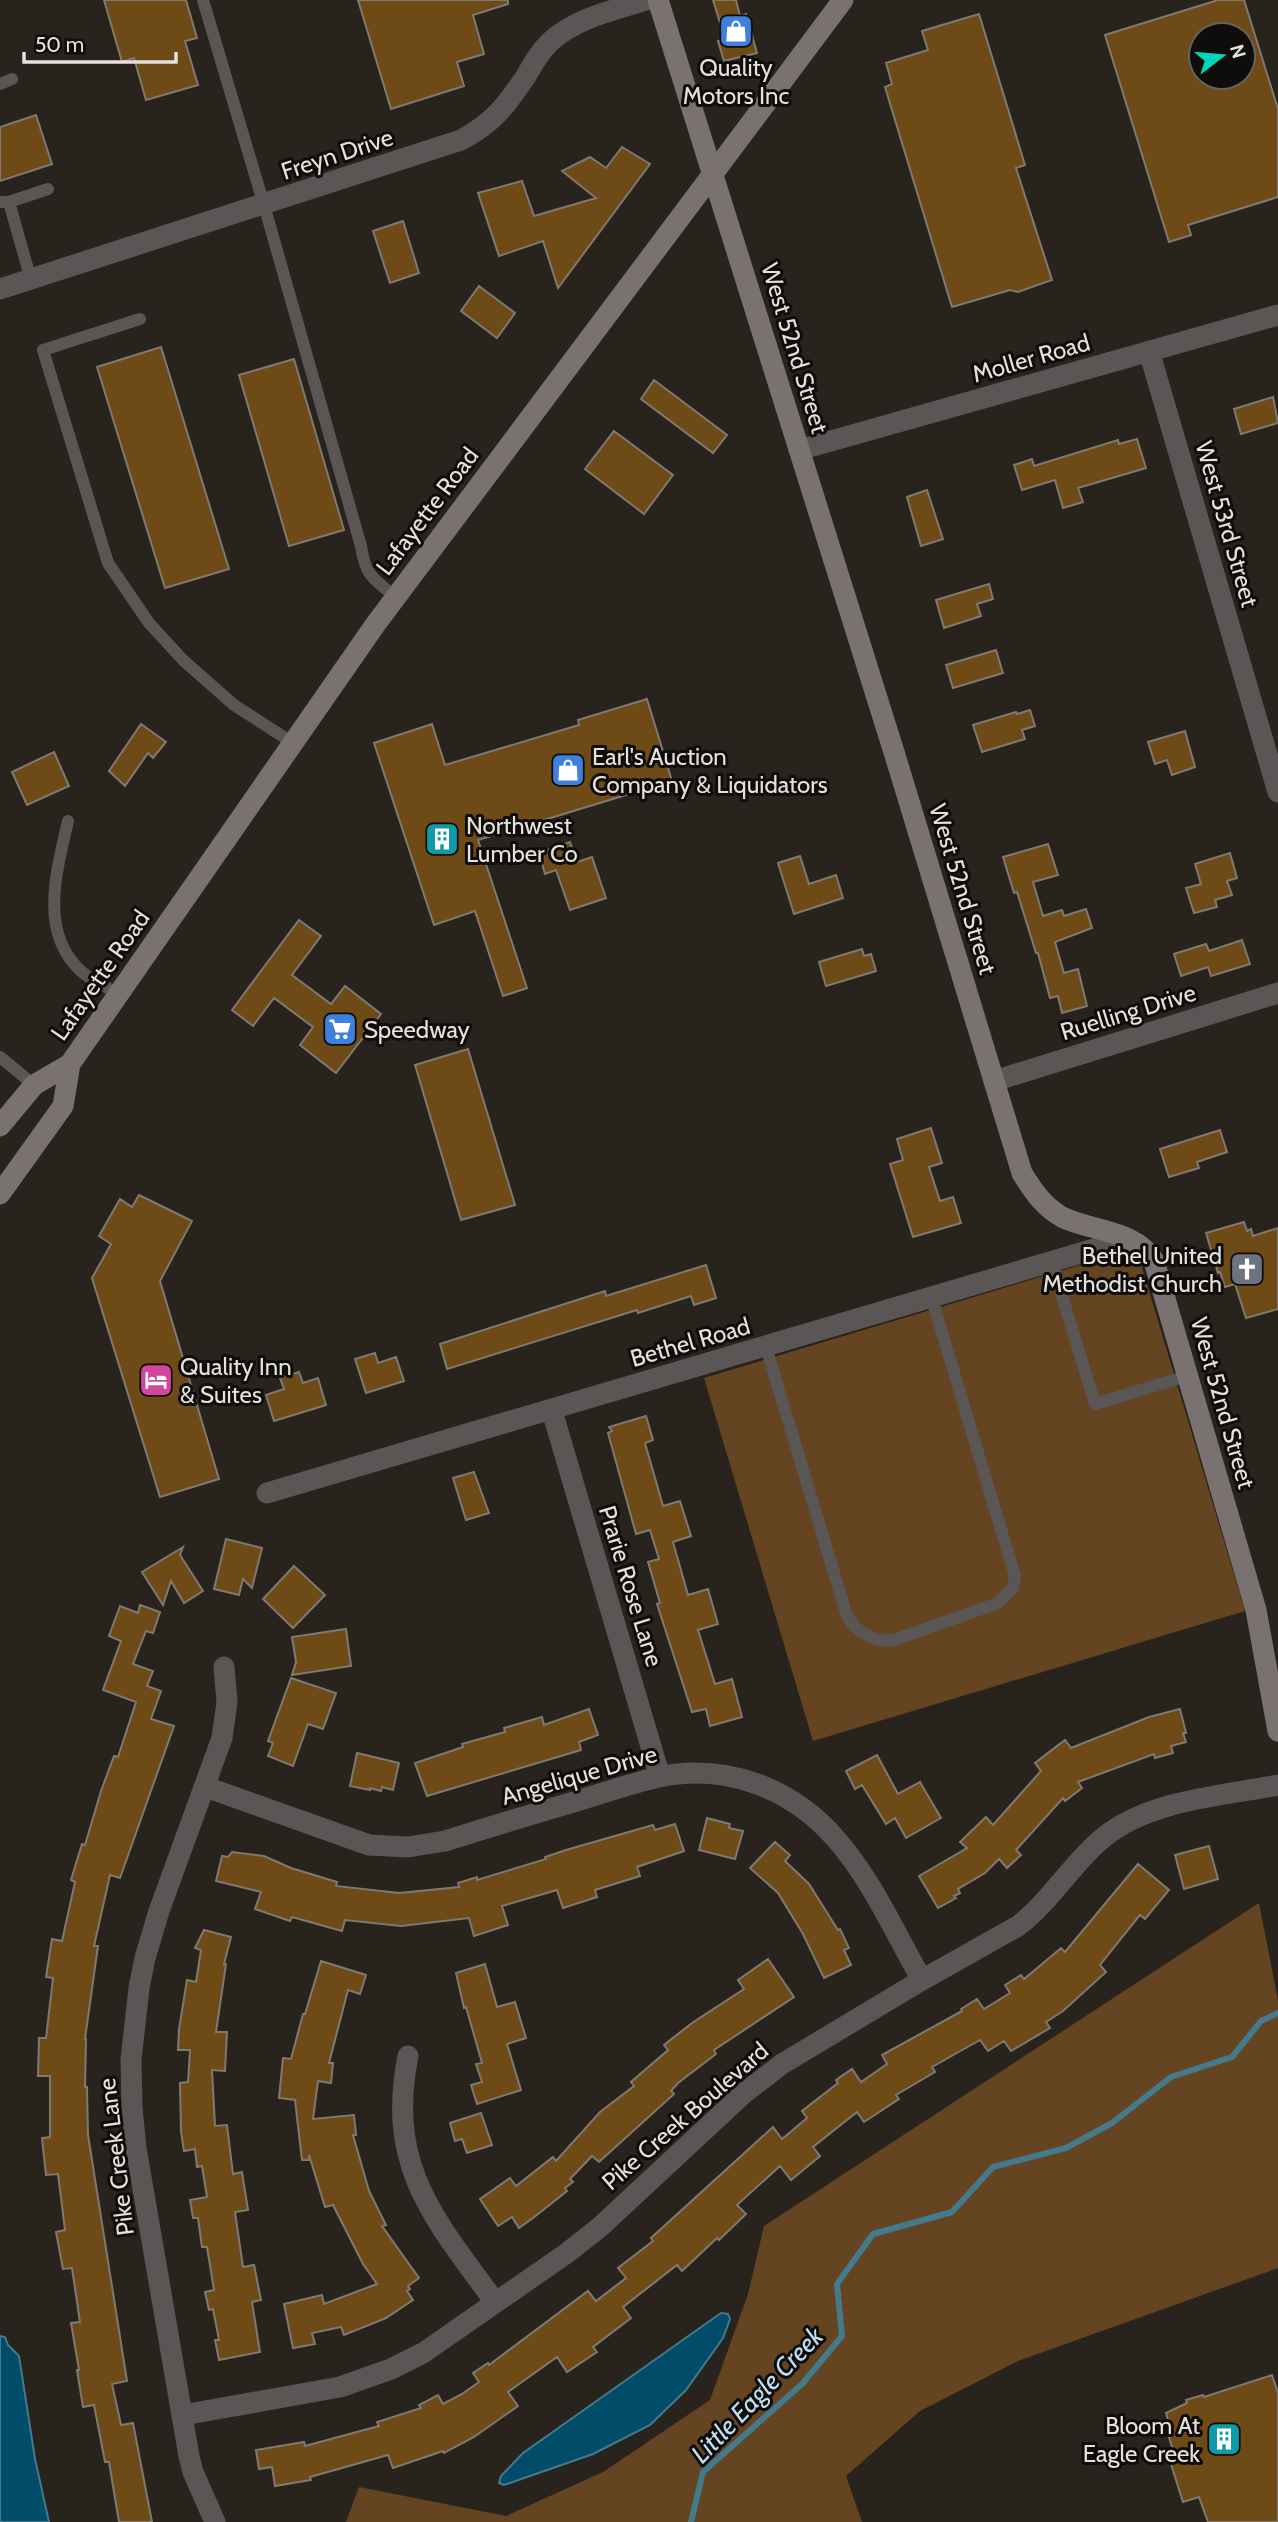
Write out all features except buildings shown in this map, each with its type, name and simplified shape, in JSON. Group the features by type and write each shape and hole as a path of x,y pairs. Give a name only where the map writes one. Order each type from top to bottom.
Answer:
{"street":[{"name":"Freyn Drive","path":"0,289 461,141 478,131 503,109 543,49 553,39 567,29 594,17 646,0"},
{"name":"West 52nd Street","path":"657,0 1022,1173 1034,1193 1051,1210 1065,1218 1128,1240 1141,1247 1154,1261 1256,1611 1278,1731"},
{"name":"Lafayette Road","path":"0,1126 34,1085 70,1064 396,597 843,0"},
{"name":"Moller Road","path":"799,450 1278,315"},
{"name":"West 53rd Street","path":"1150,351 1278,792"},
{"name":"Ruelling Drive","path":"994,1081 1278,993"},
{"name":"Lafayette Road","path":"0,1194 63,1106 70,1064"},
{"name":"Bethel Road","path":"267,1493 1128,1240"},
{"name":"Prarie Rose Lane","path":"552,1411 660,1777"},
{"name":"Pike Creek Lane","path":"215,2522 193,2472 136,2148 131,2060 138,1995 151,1935 224,1731 227,1702 224,1667"},
{"name":"Angelique Drive","path":"206,1787 351,1840 385,1847 408,1847 445,1841 660,1777 706,1774 740,1779 768,1787 806,1810 828,1830 855,1863 922,1980"},
{"name":"Pike Creek Boulevard","path":"183,2415 323,2390 376,2375 429,2349 600,2227 730,2105 762,2079 805,2049 1025,1921 1102,1838 1127,1822 1164,1807 1278,1785"},
{"path":"408,2056 402,2120 415,2178 432,2213 495,2302"}],"lane":[{"path":"203,0 361,546 364,566 371,577 396,597"},
{"path":"31,280 5,202 48,189"},
{"path":"140,319 43,350 107,563 149,623 183,660 234,705 293,743"},
{"path":"68,821 57,869 54,903 56,929 68,957 83,974 119,994"},
{"path":"0,1057 34,1085"},
{"path":"1052,1263 1095,1404 1187,1376"},
{"path":"766,1347 847,1616 852,1625 862,1633 885,1641 894,1640 998,1603 1013,1588 1015,1576 932,1299"}],"shaded area":[{"path":"1117,1254 1141,1264 1245,1611 813,1741 704,1378"},
{"path":"1259,1903 1278,2000 1278,2268 1018,2361 920,2411 846,2476 862,2522 346,2522 359,2487 506,2516 603,2472 710,2400 748,2294 764,2226"}],"water":[{"path":"721,2313 728,2314 730,2319 723,2338 686,2390 650,2425 593,2454 504,2485 499,2483 501,2476 523,2453"},
{"path":"0,2336 5,2337 8,2345 19,2356 35,2459 49,2522 0,2522"}],"waterway":[{"name":"Little Eagle Creek","path":"691,2522 703,2472 802,2384 842,2336 837,2284 873,2234 952,2212 993,2167 1066,2148 1112,2123 1171,2077 1232,2057 1261,2021 1278,2013"}],"place":[{"name":"Quality Motors Inc","path":"736,31"},
{"name":"Earl's Auction Company & Liquidators","path":"568,770"},
{"name":"Northwest Lumber Co","path":"442,839"},
{"name":"Speedway","path":"340,1029"},
{"name":"Bethel United Methodist Church","path":"1247,1269"},
{"name":"Quality Inn & Suites","path":"156,1380"},
{"name":"Bloom At Eagle Creek","path":"1224,2439"}]}
